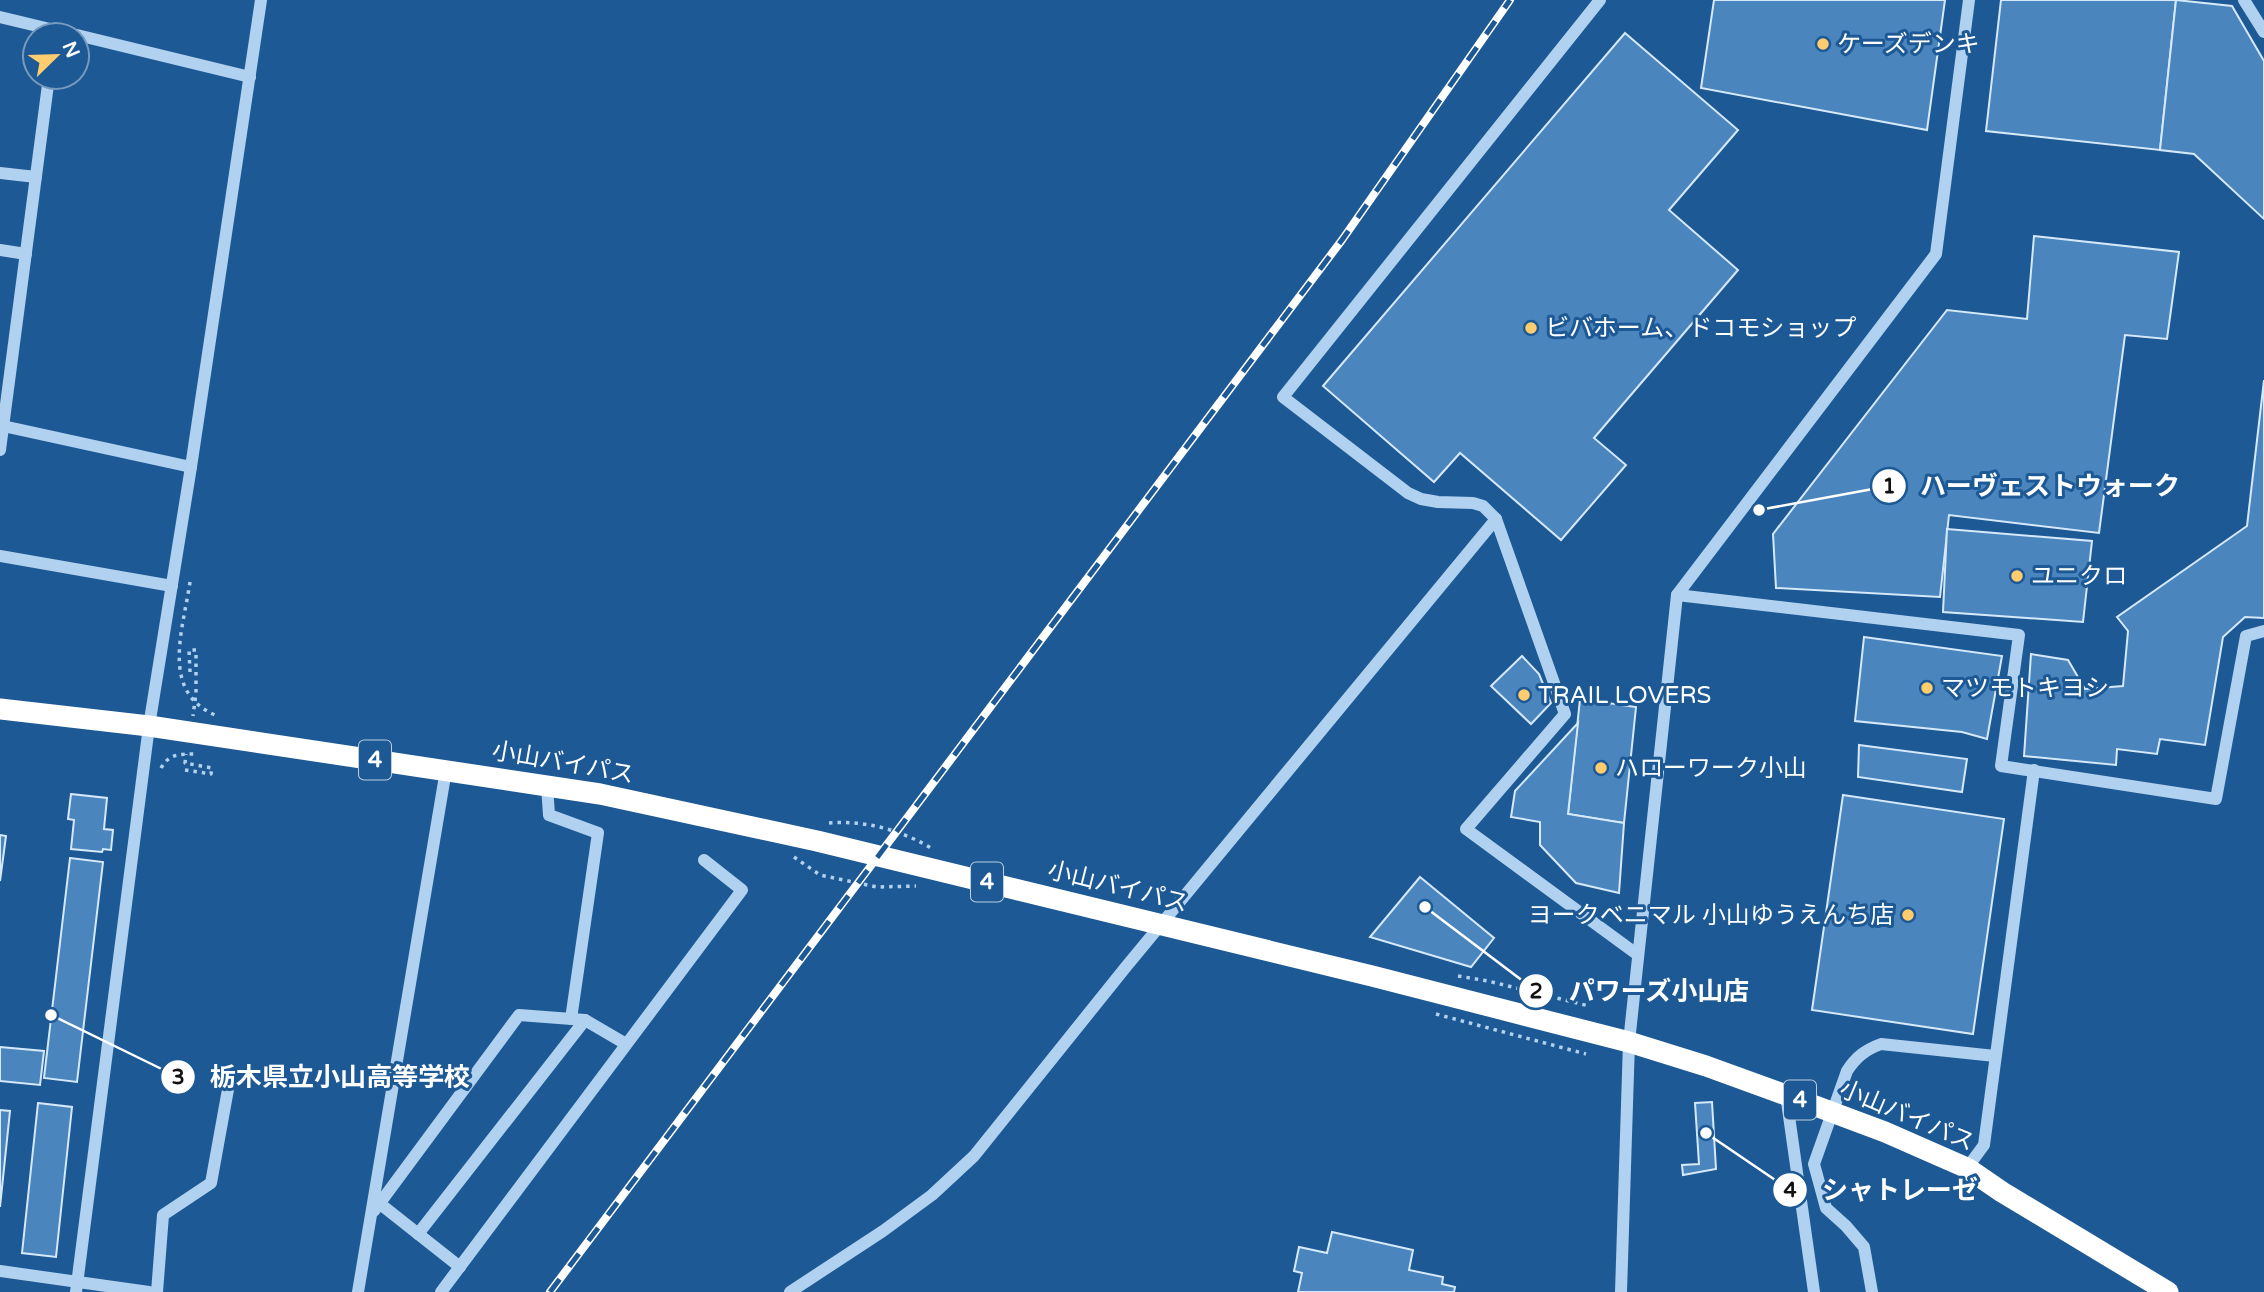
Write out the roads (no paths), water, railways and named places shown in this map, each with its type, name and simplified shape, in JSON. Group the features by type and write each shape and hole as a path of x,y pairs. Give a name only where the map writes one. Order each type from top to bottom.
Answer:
{"highway":[{"name":"小山バイパス","path":"0,709 149,726 600,794 817,841 1372,976 1629,1042 1786,1095 1967,1167 2002,1192 2168,1292"}],"street":[{"path":"77,1287 149,726 261,0"},
{"path":"1600,0 1283,397 1408,493 1438,502 1473,503 1483,506 1496,519 1565,714 1466,829 1638,955"},
{"path":"1620,1292 1629,1042 1678,595 1936,254 1969,0"},
{"path":"2244,0 2264,32"},
{"path":"0,17 21,23"},
{"path":"91,39 250,77"},
{"path":"0,450 47,91"},
{"path":"0,173 36,177"},
{"path":"0,250 26,254"},
{"path":"3,426 191,467"},
{"path":"790,1292 932,1195 974,1156 1125,968 1496,519"},
{"path":"0,556 172,586"},
{"path":"1678,595 2019,635 2001,765 2216,799 2246,636 2264,631"},
{"path":"358,1292 375,1208 446,770"},
{"path":"1967,1167 1983,1145 2034,770"},
{"path":"547,786 549,815 598,833 571,1019"},
{"path":"441,1292 742,890 704,860"},
{"path":"375,1208 519,1015 585,1020 625,1044"},
{"path":"418,1234 585,1020"},
{"path":"1872,1292 1864,1247 1826,1208 1814,1164 1847,1071 1855,1058 1867,1049 1881,1044 1995,1056"},
{"path":"157,1292 163,1215 211,1183 229,1084"},
{"path":"1786,1095 1814,1292"},
{"path":"375,1208 418,1234 460,1267"},
{"path":"0,1271 77,1287 149,1292"}],"railway":[{"path":"550,1292 1342,240 1510,0"}],"place":[{"name":"ケーズデンキ","path":"1823,44"},
{"name":"ビバホーム、ドコモショップ","path":"1531,328"},
{"name":"ハーヴェストウォーク","path":"1759,510"},
{"name":"ユニクロ","path":"2017,576"},
{"name":"マツモトキヨシ","path":"1927,688"},
{"name":"TRAIL LOVERS","path":"1524,695"},
{"name":"ハローワーク小山","path":"1601,768"},
{"name":"パワーズ小山店","path":"1425,907"},
{"name":"ヨークベニマル 小山ゆうえんち店","path":"1908,915"},
{"name":"栃木県立小山高等学校","path":"51,1015"},
{"name":"シャトレーゼ","path":"1706,1133"}]}
